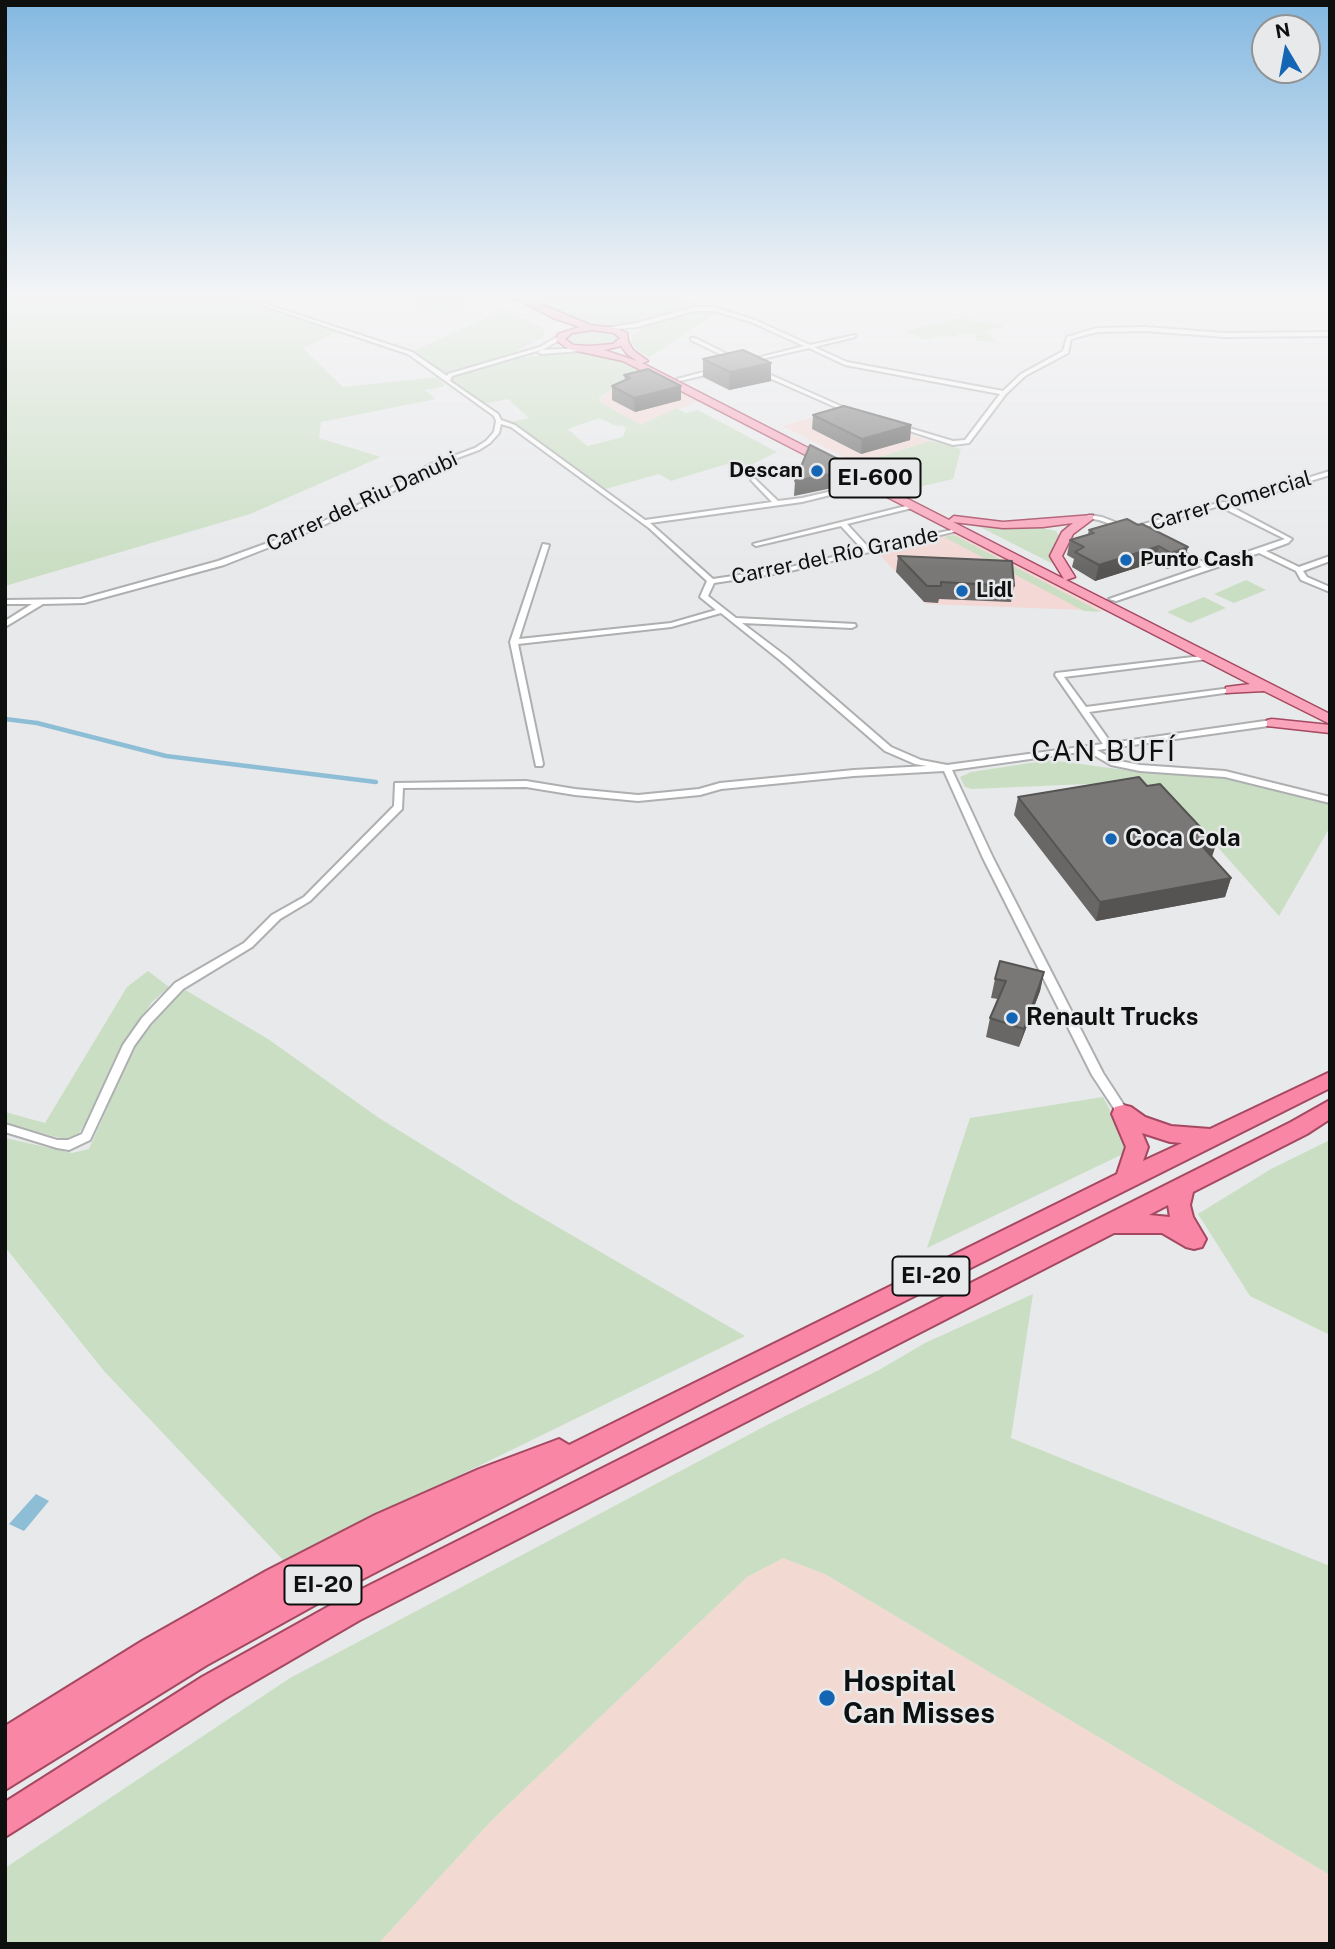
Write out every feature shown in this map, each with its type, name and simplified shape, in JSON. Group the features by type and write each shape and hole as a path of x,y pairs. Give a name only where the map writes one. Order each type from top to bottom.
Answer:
{"highway":[{"name":"EI-20","path":"5,1775 209,1648 343,1574 1210,1136 1330,1079"},
{"name":"EI-20","path":"5,1821 213,1688 350,1610 1184,1184 1299,1128 1330,1108"},
{"path":"1123,1113 1137,1123 1170,1133 1210,1136"},
{"path":"1123,1113 1137,1147 1127,1178"},
{"path":"1299,1128 1330,1121"},
{"path":"1108,1224 1162,1224 1177,1228 1194,1240 1182,1218 1179,1205 1184,1184"},
{"path":"5,1744 152,1651 276,1580 373,1530 488,1478 652,1416"}],"main road":[{"name":"EI-600","path":"681,387 914,506 1069,577 1207,657 1330,720"},
{"name":"EI-600","path":"695,387 956,524 1330,709"},
{"path":"956,524 1043,524 1089,517"},
{"path":"1069,577 1056,556 1068,532 1089,517"},
{"path":"1043,524 1059,530 1065,538"},
{"path":"1231,690 1236,681 1234,671"},
{"path":"1231,690 1266,687"},
{"path":"1272,723 1298,719 1311,710"},
{"path":"1272,723 1330,729"}],"street":[{"path":"458,387 496,415 499,421 513,426 644,522 711,581 704,597 784,659 888,749 918,762 947,768"},
{"path":"793,387 856,414"},
{"path":"971,387 1004,393"},
{"path":"892,425 962,444 971,439 1010,387"},
{"name":"Carrer del Riu Danubi","path":"5,602 81,601 195,572 311,529 383,495 431,466 477,449 497,432 499,421"},
{"name":"Carrer Comercial","path":"1132,529 1220,504 1234,503 1330,473"},
{"path":"754,480 778,504"},
{"path":"644,522 778,504 872,484"},
{"path":"1114,604 1289,539 1220,504"},
{"path":"756,544 914,506"},
{"path":"1089,517 1100,518 1142,534"},
{"path":"842,523 868,551"},
{"name":"Carrer del Río Grande","path":"711,581 786,570 868,551 956,524"},
{"path":"1163,544 1209,568"},
{"path":"539,764 514,642 545,545"},
{"path":"1260,551 1299,569 1304,578 1330,590"},
{"path":"1299,569 1330,558"},
{"path":"5,625 41,601"},
{"path":"514,642 671,625 721,611"},
{"path":"732,620 852,626"},
{"path":"1108,745 1059,675 1207,657"},
{"path":"1084,710 1231,690"},
{"path":"5,1128 57,1144 69,1145 86,1137 129,1045 146,1021 178,986 248,945 276,917 307,899 399,807 398,785 526,784 638,798 700,792 720,786 854,773 947,768 1272,723"},
{"path":"1088,748 1111,762 1140,768 1225,774 1330,800"},
{"path":"947,768 988,858 1098,1075 1123,1113"}],"shaded area":[{"path":"616,387 676,387 701,400 641,425 599,399"},
{"path":"838,410 930,441 857,464 783,426"},
{"path":"958,533 1110,611 926,604 877,552"},
{"name":"Hospital Can Misses","path":"783,1558 825,1574 1330,1875 1330,1944 378,1944 492,1820 747,1577"}],"green space":[{"path":"5,387 440,387 425,390 436,399 321,422 319,438 381,457 250,514 5,586"},
{"path":"458,387 615,387 599,398 600,402 641,425 676,408 686,413 698,410 777,452 745,468 740,468 733,462 671,481 659,474 605,489 510,422 529,418 508,399 483,404","holes":["599,418 626,429 623,437 587,446 568,429"]},
{"path":"930,441 961,449 953,479 910,489 857,464"},
{"path":"974,524 1028,525 1056,531 1059,535 1051,555 1055,565"},
{"path":"954,535 1101,612 1084,611 944,537"},
{"path":"1246,580 1266,590 1234,603 1214,594"},
{"path":"1204,597 1226,608 1190,623 1167,612"},
{"path":"1050,760 1133,771 1232,778 1330,804 1330,827 1279,916 1174,798 1147,788 1087,784 972,789 965,787 960,777 971,772"},
{"path":"148,971 169,987 152,1002 119,1050 87,1121 77,1136 64,1139 5,1123 5,1112 45,1123 127,987"},
{"path":"182,988 268,1039 379,1118 513,1201 745,1336 284,1561 104,1371 5,1247 5,1138 72,1153 89,1149 134,1047"},
{"path":"1103,1097 1128,1144 1123,1154 927,1248 970,1118"},
{"path":"1330,1140 1330,1335 1250,1296 1198,1214 1271,1169"},
{"path":"1033,1294 1011,1438 1330,1566 1330,1875 825,1574 783,1558 747,1577 492,1820 378,1944 5,1944 5,1868 290,1678 769,1424 879,1370 925,1343"}],"water":[{"path":"36,1494 49,1501 24,1531 9,1524"}],"building":[{"path":"614,387 677,387 634,398"},
{"path":"844,406 911,425 862,439 813,415"},
{"path":"810,445 852,466 849,470 795,481"},
{"path":"1127,519 1188,547 1171,553 1159,546 1099,565 1075,552 1084,547 1070,540 1094,533 1089,530"},
{"path":"898,556 1012,561 1014,586 941,582 941,586 927,586"},
{"name":"Coca Cola","path":"1139,777 1147,786 1160,784 1216,844 1202,846 1231,878 1100,902 1018,797"},
{"path":"1000,961 1044,972 1024,1029 990,1018 1006,981 995,979"}],"waterway":[{"path":"5,719 37,723 166,756 376,782"}],"place":[{"name":"Descan","path":"817,471"},
{"name":"Punto Cash","path":"1126,560"},
{"name":"Lidl","path":"962,591"},
{"name":"Coca Cola","path":"1111,839"},
{"name":"Renault Trucks","path":"1012,1018"},
{"name":"Hospital Can Misses","path":"827,1698"}],"district":[{"name":"CAN BUFÍ","path":"1104,752"}]}
